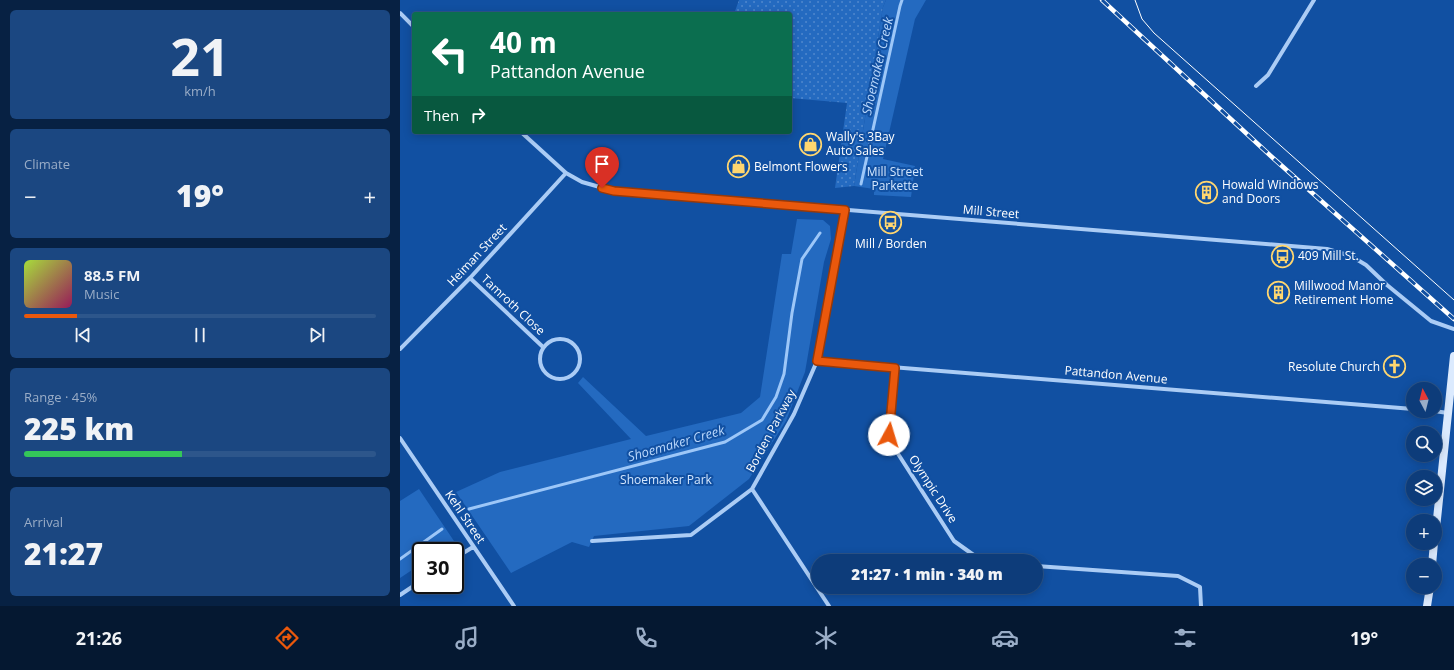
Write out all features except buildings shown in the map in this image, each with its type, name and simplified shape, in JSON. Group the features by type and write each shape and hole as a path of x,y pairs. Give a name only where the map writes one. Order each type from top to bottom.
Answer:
{"main road":[{"path":"1438,514 1454,356"},
{"path":"1428,606 1429,594"}],"street":[{"path":"1256,86 1268,75 1314,0"},
{"path":"400,13 412,25"},
{"name":"Mill Street","path":"523,134 566,173 582,182 614,191 1327,249 1351,256 1366,265 1431,321 1454,329"},
{"name":"Heiman Street","path":"400,349 470,278 566,173"},
{"name":"Borden Parkway","path":"592,541 691,535 752,489 794,414 817,361 845,210"},
{"name":"Tamroth Close","path":"470,278 543,347"},
{"name":"Tamroth Close","path":"557,339 571,341 580,352 580,366 569,378 562,380 550,377 541,368 540,354 543,347 550,341 557,339"},
{"name":"Pattandon Avenue","path":"817,361 1406,408"},
{"name":"Olympic Drive","path":"895,368 889,435 893,446 954,541 972,554"},
{"path":"1442,412 1449,413"},
{"name":"Kehl Street","path":"400,438 514,606"},
{"path":"752,489 829,606"},
{"path":"464,552 473,547"},
{"path":"1043,566 1178,576 1200,587 1201,606"},
{"path":"400,595 412,587"}],"green space":[{"path":"739,0 886,0 883,7 854,186 835,188 847,103 792,98 792,12 735,12"},
{"name":"Mill Street Parkette","path":"886,0 926,0 915,19 883,159 915,166 911,197 874,195 874,189 854,186 883,7"},
{"name":"Shoemaker Park","path":"797,219 823,220 830,226 831,239 824,262 805,372 786,421 749,479 689,526 594,536 589,547 572,542 511,573 456,492 500,472 631,439 578,383 583,377 646,436 741,413 760,397 782,254 791,254"},
{"path":"419,489 454,541 412,542 412,570 400,578 400,501"}],"waterway":[{"name":"Shoemaker Creek","path":"861,184 902,0"},
{"name":"Shoemaker Creek","path":"469,509 725,442 762,420 776,397 784,374 792,313 802,259 820,233"},
{"name":"Shoemaker Creek","path":"400,559 442,529"}],"tram line":[{"path":"1135,0 1142,19 1154,33 1454,300"}],"railway":[{"path":"1102,0 1273,158 1454,319"}],"place":[{"name":"Wally's 3Bay Auto Sales","path":"811,144"},
{"name":"Belmont Flowers","path":"739,167"},
{"name":"Howald Windows and Doors","path":"1207,192"},
{"name":"Mill / Borden","path":"891,223"},
{"name":"409 Mill St.","path":"1283,256"},
{"name":"Millwood Manor Retirement Home","path":"1279,293"},
{"name":"Resolute Church","path":"1395,367"}],"route":[{"path":"602,188 614,191 845,210 817,361 895,368 889,435"}]}
